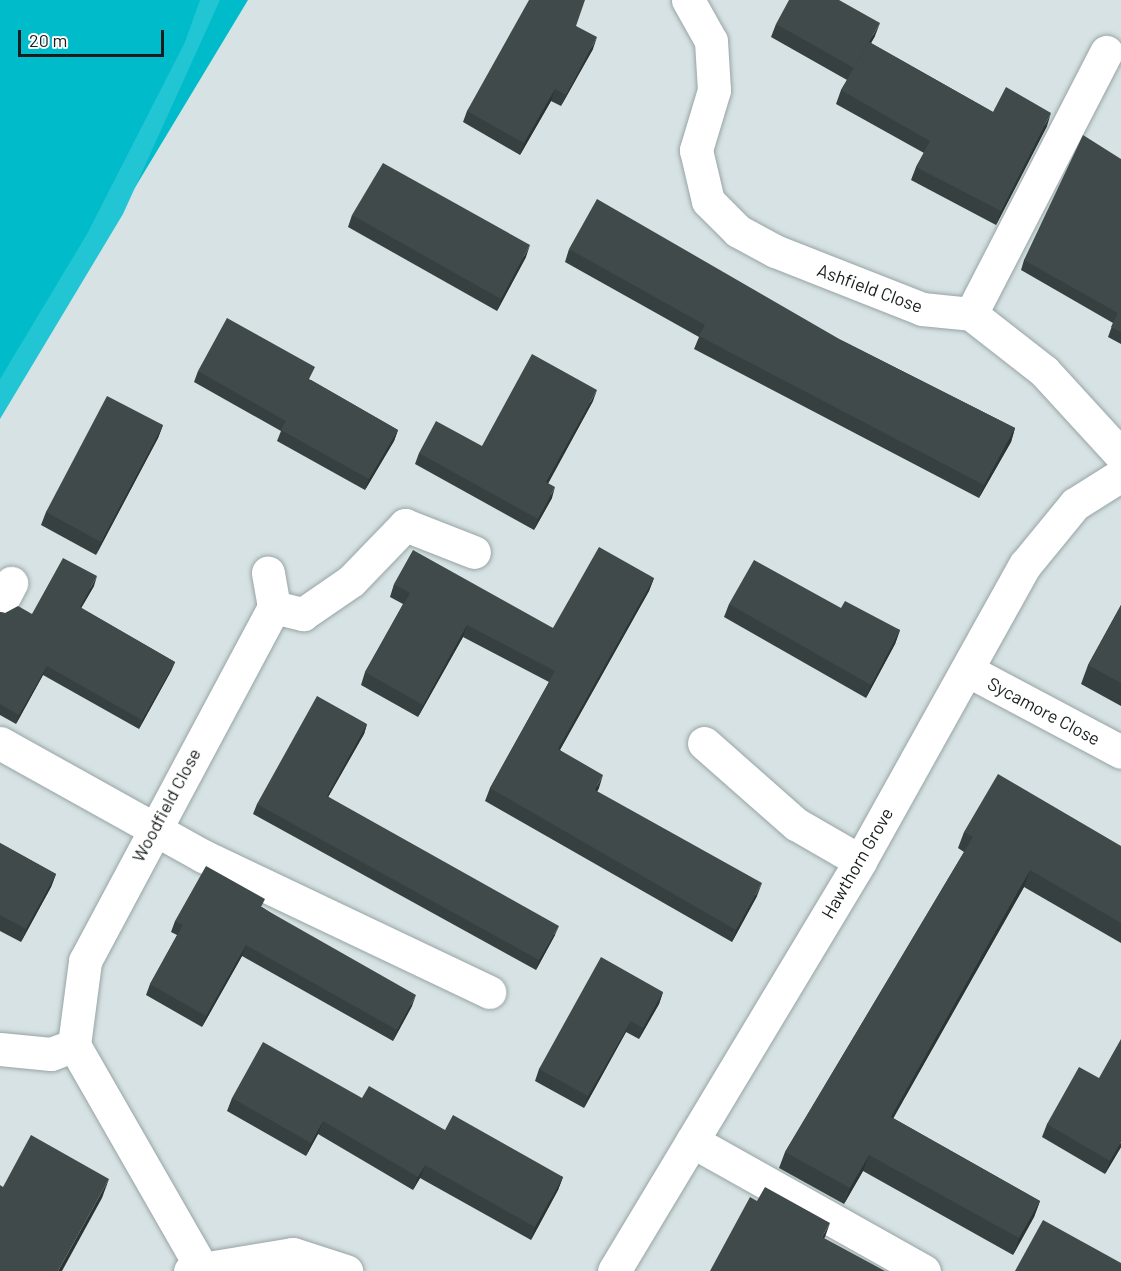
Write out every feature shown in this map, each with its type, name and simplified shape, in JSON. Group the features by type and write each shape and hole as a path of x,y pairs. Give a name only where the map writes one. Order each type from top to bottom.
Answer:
{"street":[{"name":"Ashfield Close","path":"688,0 711,40 714,90 696,150 708,201 738,231 922,309 971,314"},
{"path":"1106,52 971,314 1044,371 1121,455"},
{"name":"Hawthorn Grove","path":"614,1271 860,861 1025,565 1075,504 1121,475"},
{"path":"268,573 274,607 303,614 351,581 405,525 474,552"},
{"name":"Woodfield Close","path":"74,1045 85,961 152,827 274,607"},
{"name":"Sycamore Close","path":"967,670 1121,752"},
{"path":"0,743 152,827 489,992"},
{"path":"704,743 796,824 860,861"},
{"path":"0,1049 51,1054 74,1045 195,1268 293,1254 346,1271"},
{"path":"692,1141 924,1271"}],"shaded area":[{"path":"0,0 248,0 78,282 0,381"},
{"path":"200,0 220,0 123,214 0,419 0,379 87,234 185,42"}],"building":[{"path":"529,0 585,0 576,26 597,37 566,95 555,89 524,143 467,111"},
{"path":"789,0 839,0 880,23 854,68 776,24"},
{"path":"869,42 993,112 1006,87 1051,113 1001,211 916,167 930,141 841,90"},
{"path":"1083,135 1121,159 1121,332 1111,327 1118,313 1024,260"},
{"path":"383,163 530,245 501,299 352,215"},
{"path":"597,199 841,340 1015,428 984,485 699,336 705,325 569,249"},
{"path":"227,318 315,367 309,379 398,430 369,479 281,430 286,421 198,371"},
{"path":"532,354 597,390 546,482 555,487 538,519 419,453 436,421 482,446"},
{"path":"107,396 163,425 101,542 46,512"},
{"path":"599,547 654,578 558,749 603,775 595,790 762,883 736,930 490,788 555,671 467,625 423,705 365,672 410,593 394,584 413,550 553,628"},
{"path":"63,558 97,576 80,607 175,662 142,720 47,666 19,715 0,704 0,612 5,613 18,606 32,614"},
{"path":"754,560 841,608 845,601 900,630 871,685 729,604"},
{"path":"1121,605 1121,683 1088,665"},
{"path":"317,696 367,724 327,796 559,926 539,960 257,804"},
{"path":"998,774 1121,846 1121,923 1030,870 891,1117 1040,1201 1019,1238 869,1155 850,1188 785,1152 973,837 964,832"},
{"path":"0,843 56,874 26,929 0,915"},
{"path":"206,866 265,899 261,907 416,995 397,1030 246,945 206,1016 150,984 183,925 175,921"},
{"path":"601,957 663,992 643,1028 631,1021 588,1096 539,1069"},
{"path":"1121,1039 1121,1142 1110,1161 1047,1124 1079,1067 1099,1078"},
{"path":"263,1042 362,1098 369,1086 445,1130 453,1115 563,1177 535,1227 425,1165 418,1177 323,1121 311,1143 232,1098"},
{"path":"31,1135 109,1179 58,1271 0,1271 0,1185 3,1187"},
{"path":"765,1187 830,1223 822,1237 885,1271 710,1271 750,1197 757,1201"},
{"path":"1043,1220 1121,1263 1121,1271 1015,1271"}]}
